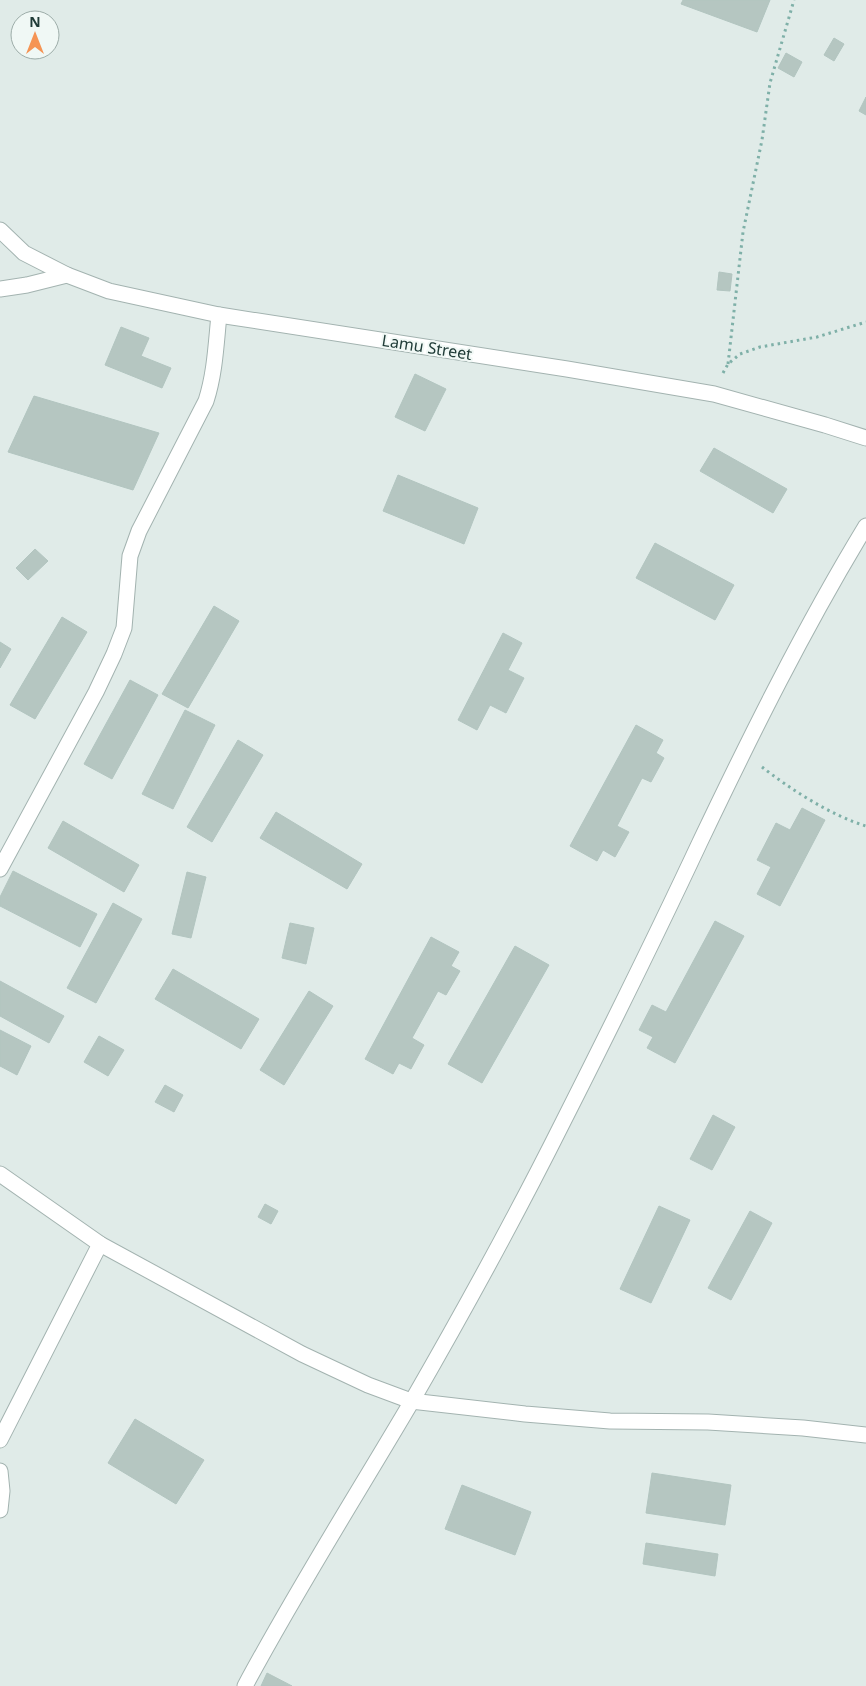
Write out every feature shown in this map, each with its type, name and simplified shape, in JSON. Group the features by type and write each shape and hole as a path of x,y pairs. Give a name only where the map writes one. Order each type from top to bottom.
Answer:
{"street":[{"name":"Lamu Street","path":"0,230 24,252 67,274 109,291 219,315 557,367 714,394 866,438"},
{"path":"0,289 67,274"},
{"path":"0,869 92,700 114,654 124,628 130,556 139,531 206,401 214,369 219,315"},
{"path":"245,1686 306,1578 412,1401 484,1273 563,1122 743,754 819,606 866,526"},
{"path":"0,1174 100,1244 302,1354 368,1385 412,1401 525,1414 610,1421 718,1423 804,1428 866,1435"},
{"path":"0,1440 100,1244"},
{"path":"0,1471 2,1491 0,1510"}],"path":[{"path":"728,364 743,232 762,140 770,83 794,0"},
{"path":"714,394 721,375 728,364 740,354 760,347 816,337 866,322"},
{"path":"743,754 798,793 855,823 866,826"}],"building":[{"path":"683,0 770,0 757,32 681,4"},
{"path":"834,38 844,44 834,61 824,55"},
{"path":"786,53 802,62 794,77 778,68"},
{"path":"866,97 866,115 859,111"},
{"path":"719,272 732,274 730,291 717,290"},
{"path":"121,327 149,338 141,356 171,368 162,388 105,365"},
{"path":"415,374 446,389 425,431 395,417"},
{"path":"34,396 159,433 133,490 8,452"},
{"path":"714,448 787,489 773,513 700,471"},
{"path":"398,475 478,508 464,544 383,511"},
{"path":"655,543 734,585 715,620 636,578"},
{"path":"35,549 48,561 28,580 16,568"},
{"path":"214,606 239,621 188,708 162,694"},
{"path":"62,617 87,632 35,719 10,705"},
{"path":"503,633 522,643 508,670 524,678 506,713 490,705 477,730 458,720"},
{"path":"0,642 11,649 0,668"},
{"path":"130,680 158,695 112,779 84,764"},
{"path":"185,710 215,725 173,809 142,794"},
{"path":"636,725 663,740 656,753 664,758 651,782 642,778 617,826 629,832 615,857 603,850 597,861 570,846"},
{"path":"238,740 263,755 212,842 187,827"},
{"path":"802,808 825,820 780,906 757,894 771,867 757,860 776,823 790,830"},
{"path":"276,812 362,864 347,889 260,838"},
{"path":"63,821 139,865 124,892 48,848"},
{"path":"13,871 97,914 80,947 0,906 0,897"},
{"path":"187,872 206,877 191,938 172,934"},
{"path":"113,903 142,919 96,1003 67,988"},
{"path":"715,921 744,936 675,1063 647,1048 653,1037 639,1030 652,1005 666,1012"},
{"path":"290,923 314,928 306,964 282,958"},
{"path":"431,937 459,952 451,966 460,971 446,995 438,991 412,1038 424,1045 411,1069 399,1063 393,1074 365,1059"},
{"path":"515,946 549,965 482,1083 448,1064"},
{"path":"173,969 259,1019 241,1049 155,999"},
{"path":"0,981 64,1016 49,1043 0,1016"},
{"path":"309,991 333,1006 284,1085 260,1070"},
{"path":"0,1030 31,1046 17,1075 0,1066"},
{"path":"99,1036 124,1050 108,1076 84,1062"},
{"path":"165,1085 183,1095 174,1112 155,1102"},
{"path":"713,1115 735,1127 712,1170 690,1159"},
{"path":"265,1204 278,1211 271,1224 258,1217"},
{"path":"659,1206 690,1220 651,1303 620,1289"},
{"path":"750,1211 772,1223 731,1300 708,1288"},
{"path":"135,1419 204,1460 176,1504 108,1463"},
{"path":"652,1473 731,1485 725,1525 646,1513"},
{"path":"462,1485 531,1512 515,1555 445,1529"},
{"path":"646,1543 718,1554 715,1576 643,1564"},
{"path":"267,1673 292,1686 261,1686"}]}
